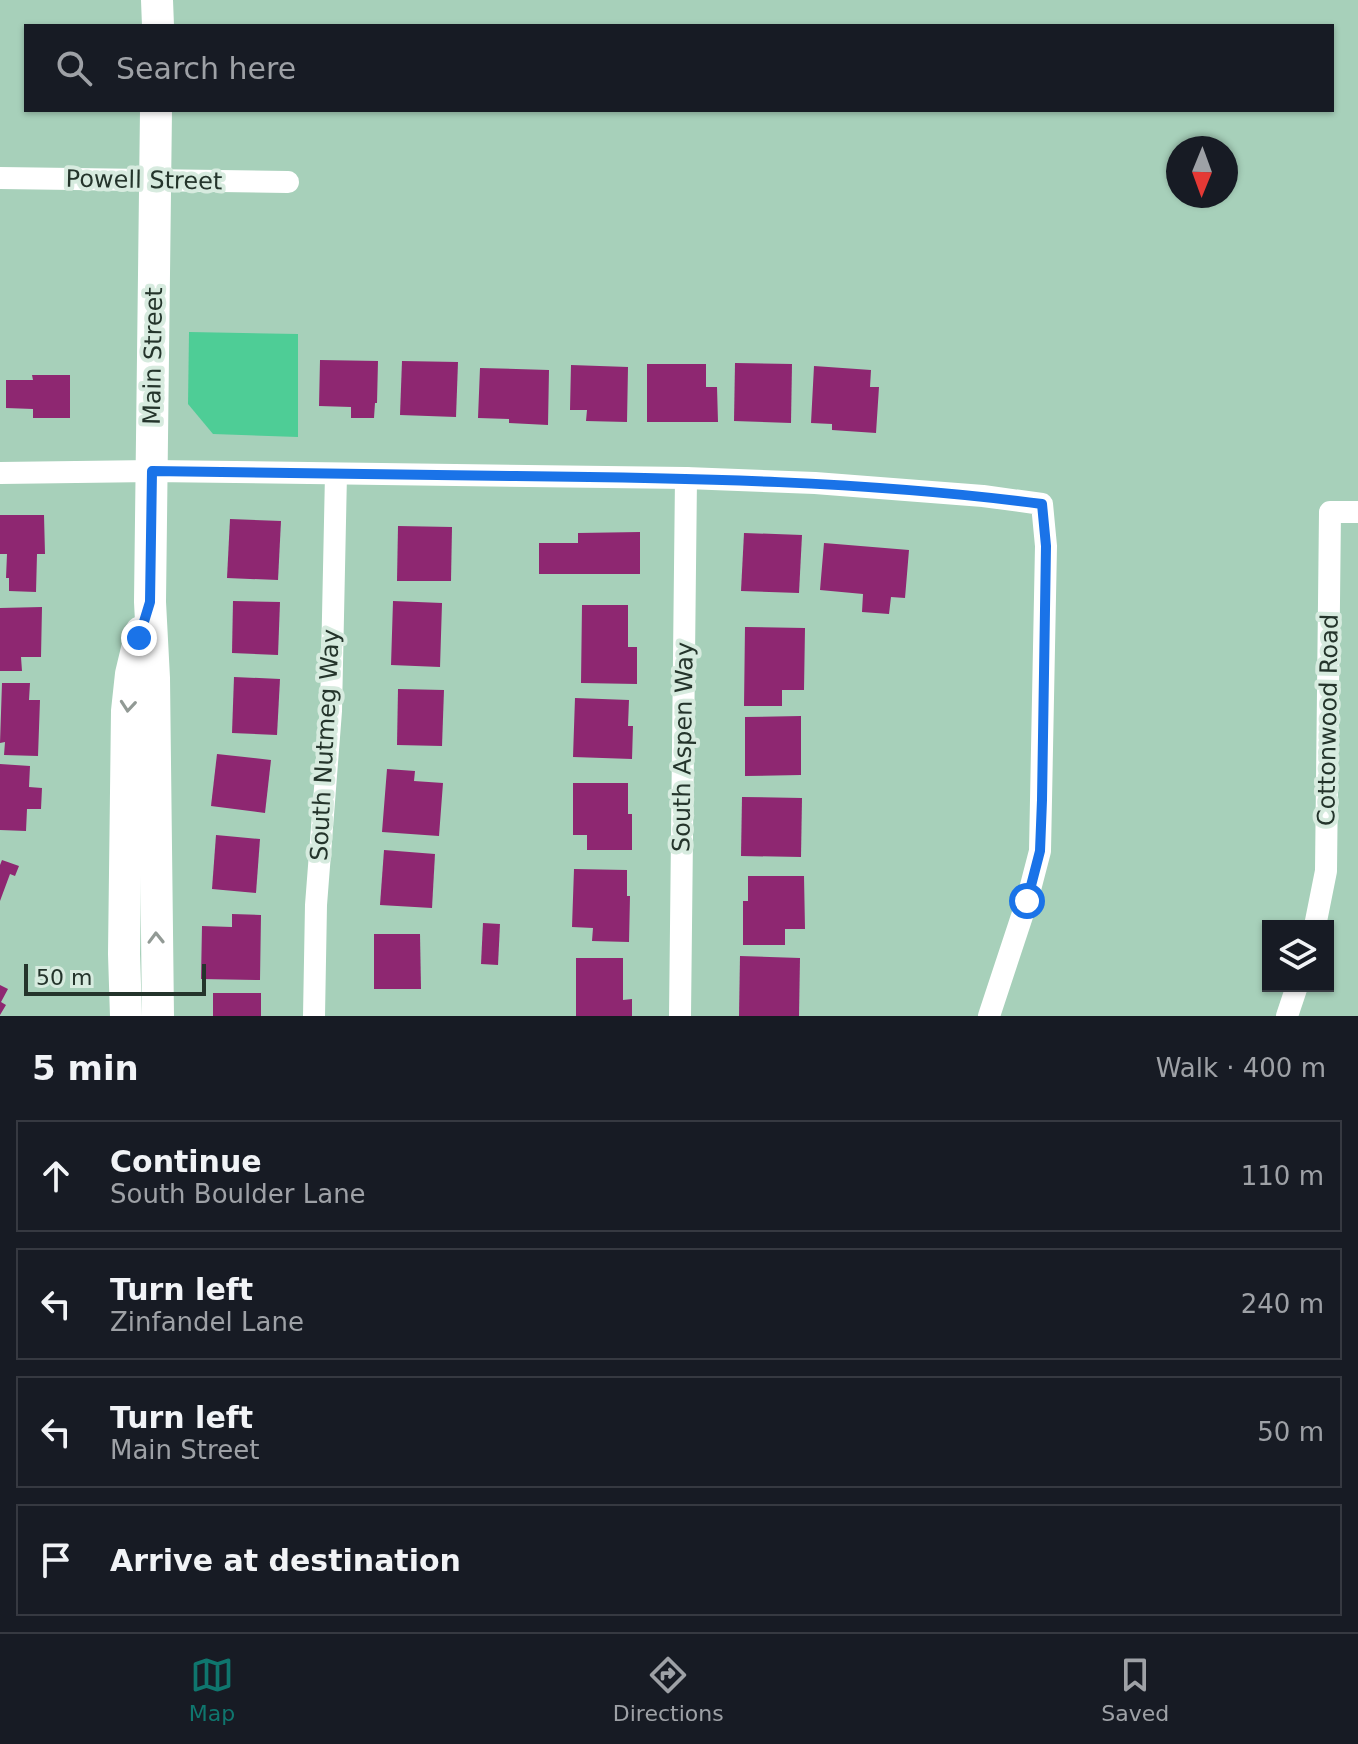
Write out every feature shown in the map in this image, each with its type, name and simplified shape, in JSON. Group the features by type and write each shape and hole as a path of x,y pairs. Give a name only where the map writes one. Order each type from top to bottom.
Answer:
{"street":[{"path":"157,0 158,24"},
{"name":"Main Street","path":"156,112 150,602 154,678 158,1016"},
{"name":"Powell Street","path":"0,178 288,182"},
{"path":"0,473 152,471 686,478 815,483 983,496 1042,504 1046,546 1040,851 989,1016"},
{"name":"South Nutmeg Way","path":"314,1016 316,905 331,711 336,474"},
{"name":"South Aspen Way","path":"680,1016 686,478"},
{"name":"Cottonwood Road","path":"1316,920 1326,871 1330,512 1358,512"},
{"name":"Main Street","path":"126,1016 127,711 131,674 150,602"},
{"path":"1287,1016 1295,992"}],"green space":[{"path":"189,332 298,334 298,437 213,434 188,404"}],"building":[{"path":"320,360 378,361 374,418 351,418 351,407 319,406"},
{"path":"402,361 458,362 456,417 400,415"},
{"path":"735,363 792,364 791,423 734,421"},
{"path":"647,364 706,364 706,387 717,387 718,422 647,422"},
{"path":"571,365 628,367 627,422 586,421 587,410 570,410"},
{"path":"814,366 871,370 870,387 879,387 876,433 832,430 832,424 811,423"},
{"path":"480,368 549,370 548,425 478,418"},
{"path":"32,375 70,375 70,418 33,418 33,409 6,408 6,380 33,380"},
{"path":"0,515 44,515 45,554 37,554 36,592 9,591 7,554 0,554"},
{"path":"230,519 281,521 278,580 227,578"},
{"path":"398,526 452,527 451,581 397,581"},
{"path":"640,532 640,574 539,574 539,543 578,543 578,533"},
{"path":"744,533 802,535 799,593 741,591"},
{"path":"824,543 909,550 905,598 891,597 889,614 862,612 863,594 820,590"},
{"path":"233,601 280,602 278,655 232,653"},
{"path":"393,601 442,603 440,667 391,665"},
{"path":"582,605 628,605 628,647 637,647 637,684 581,683"},
{"path":"42,607 41,657 21,657 22,671 0,671 0,608"},
{"path":"745,627 805,628 804,690 782,690 782,706 744,706"},
{"path":"234,677 280,679 277,735 232,733"},
{"path":"2,683 30,683 29,700 40,700 38,756 4,755 5,742 0,743"},
{"path":"398,689 444,690 442,746 397,745"},
{"path":"575,698 629,700 628,726 633,726 632,759 573,757"},
{"path":"801,716 801,775 745,776 745,717"},
{"path":"217,754 271,760 265,813 211,806"},
{"path":"0,764 30,766 29,787 42,788 41,809 27,809 26,831 0,830"},
{"path":"387,769 415,771 414,781 443,783 439,836 382,832"},
{"path":"573,783 628,783 632,850 587,850 587,835 573,835"},
{"path":"742,797 802,798 801,857 741,856"},
{"path":"216,835 260,839 256,893 212,889"},
{"path":"384,850 435,854 432,908 380,905"},
{"path":"2,860 19,866 15,876 10,874 0,901 0,865"},
{"path":"574,869 627,870 629,942 592,941 593,928 572,927"},
{"path":"748,876 804,876 805,929 785,929 785,945 743,945 743,901 748,901"},
{"path":"232,914 261,915 260,980 201,979 202,926 232,927"},
{"path":"483,923 500,924 498,965 481,964"},
{"path":"374,934 420,934 421,989 374,989"},
{"path":"740,956 800,958 799,1016 739,1016"},
{"path":"576,958 623,958 623,1000 632,999 632,1016 576,1016"},
{"path":"0,985 8,989 1,1002 6,1005 0,1015"},
{"path":"213,993 261,993 261,1016 213,1016"}],"route":[{"path":"139,638 150,602 152,471 686,478 815,483 983,496 1042,504 1046,546 1042,800 1040,851 1027,901"}]}
